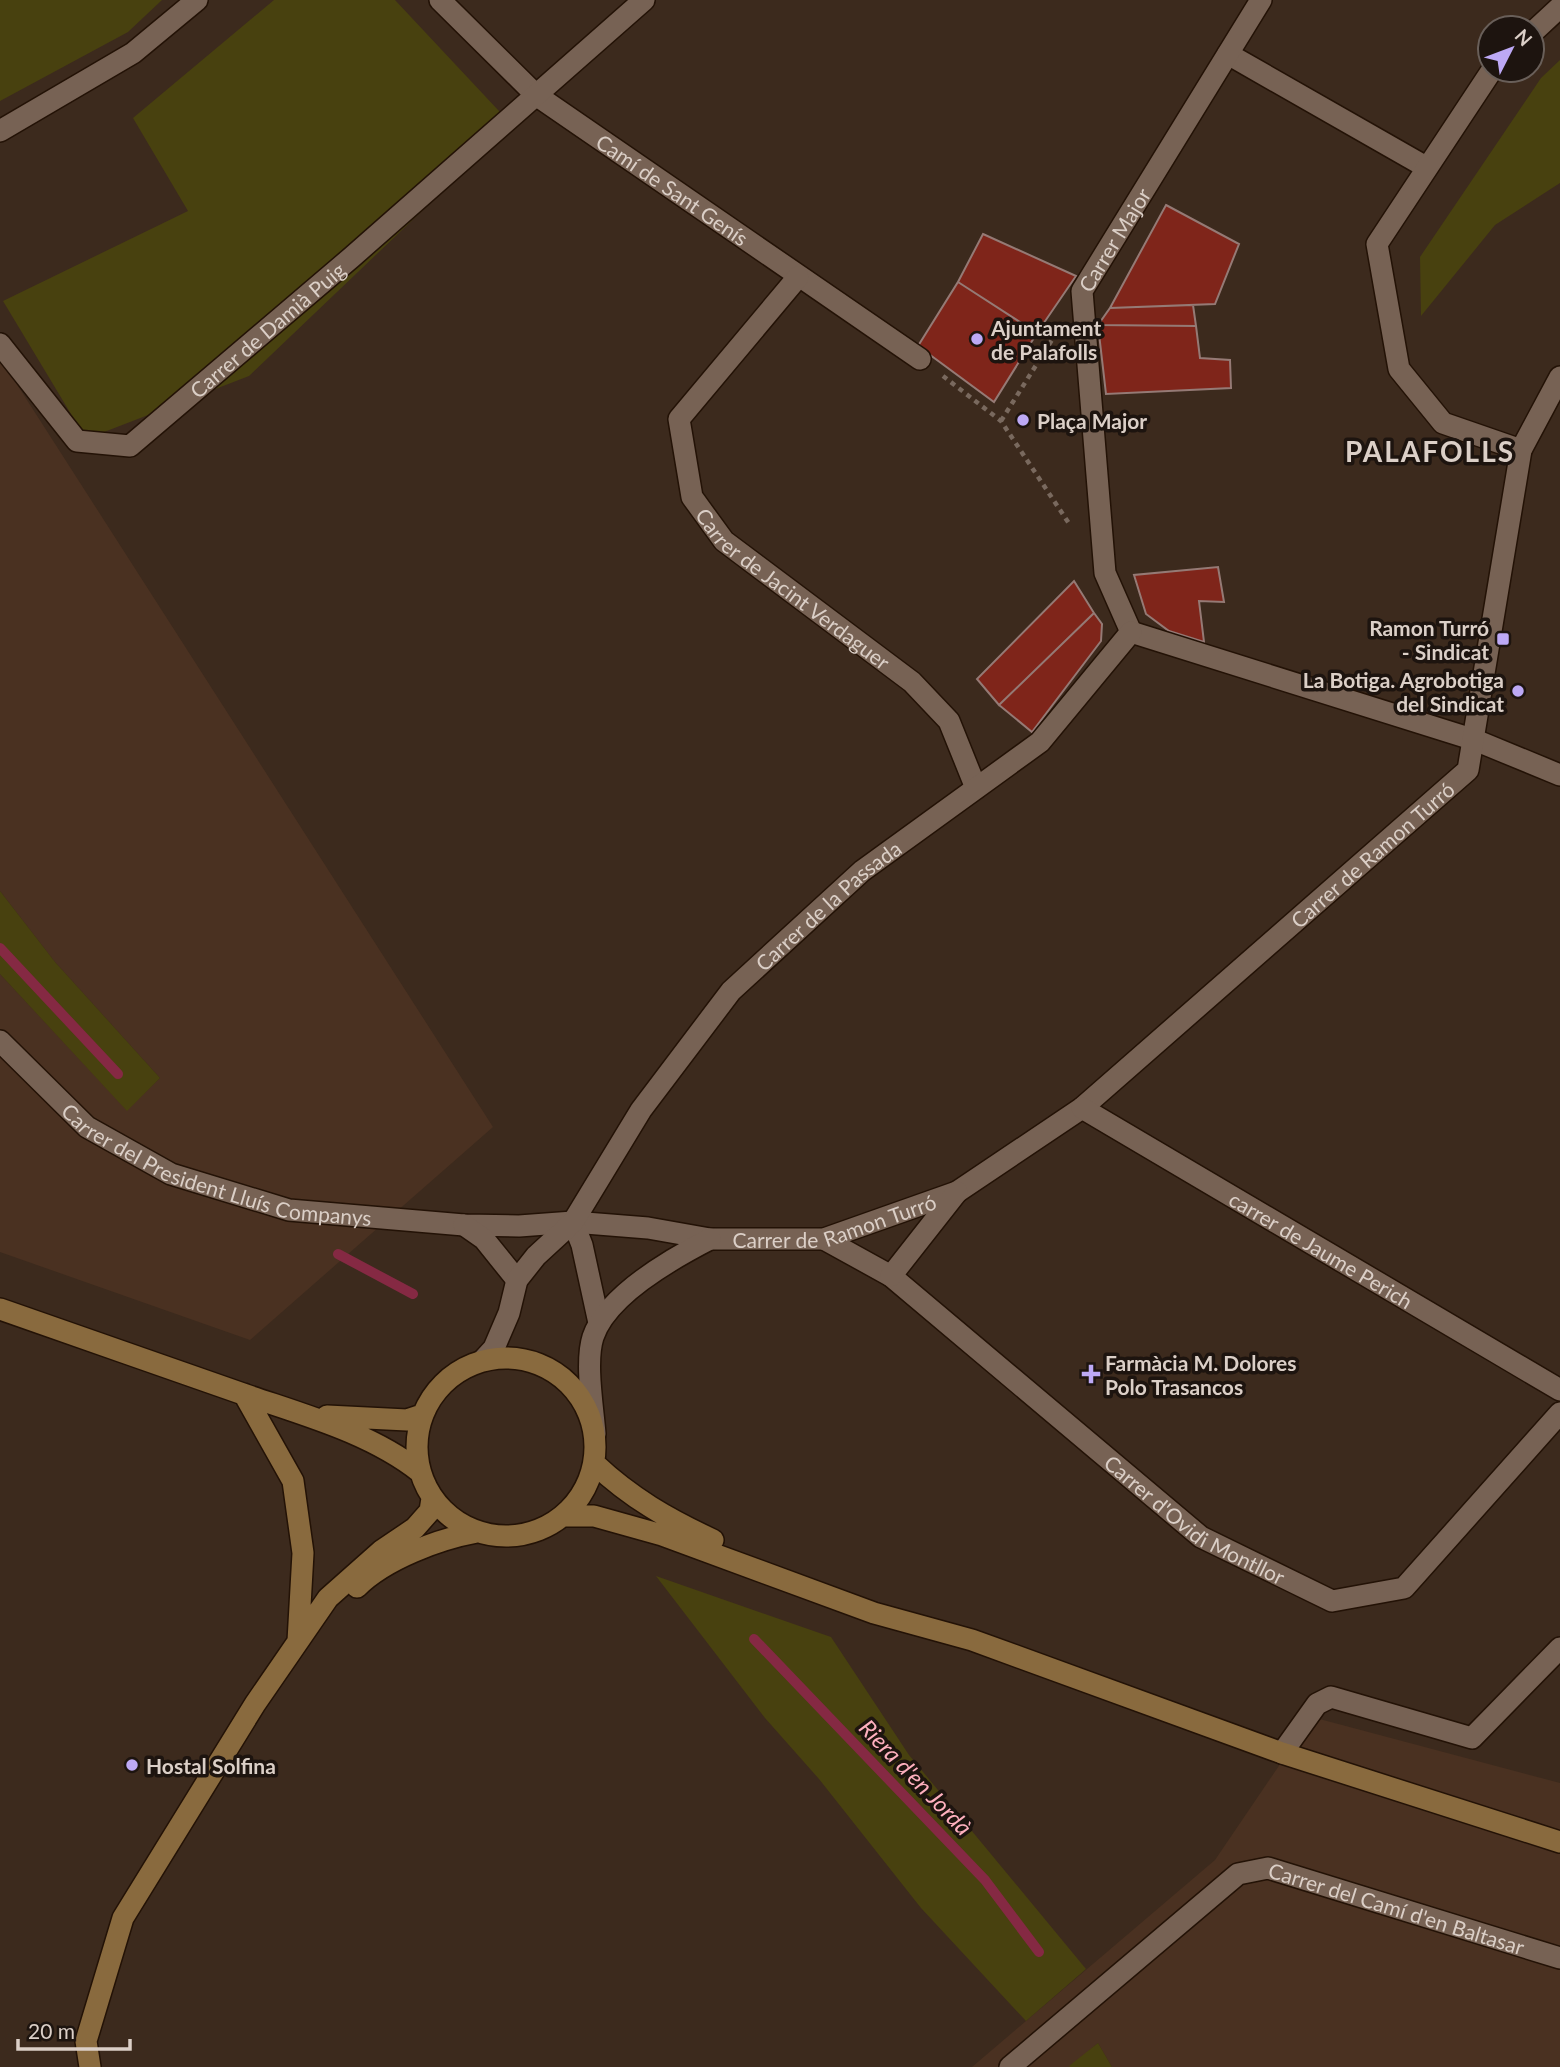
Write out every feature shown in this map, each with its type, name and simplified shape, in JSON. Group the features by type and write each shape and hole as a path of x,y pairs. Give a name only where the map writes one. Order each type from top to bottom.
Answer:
{"main road":[{"path":"0,1310 300,1414 358,1437 404,1460 420,1472"},
{"path":"512,1358 531,1362 566,1380 585,1405 595,1434 595,1464 584,1493 564,1516 537,1532 508,1537 477,1532 452,1519 432,1498 420,1472 417,1444 422,1415 436,1391 458,1372 484,1360 512,1358"},
{"path":"244,1394 293,1481 303,1553 298,1642"},
{"path":"300,1414 407,1420 422,1415"},
{"path":"595,1464 626,1494 666,1518 874,1613"},
{"path":"90,2067 86,2041 123,1918 255,1704 328,1598 381,1551 415,1528 430,1511 432,1498"},
{"path":"564,1516 594,1516 662,1535 874,1613 972,1640 1282,1753 1560,1842"},
{"path":"255,1704 321,1622 363,1581 410,1554 447,1538 477,1532"}],"street":[{"path":"0,131 133,53 197,0"},
{"name":"Camí de Sant Genís","path":"440,0 536,95 920,359"},
{"name":"Carrer de Damià Puig","path":"0,344 77,441 130,446 352,257 644,0"},
{"name":"Carrer Major","path":"1131,632 1105,573 1082,291 1261,0"},
{"path":"1546,20 1560,8"},
{"path":"1228,54 1426,167"},
{"path":"1482,84 1377,244 1399,369 1443,423 1521,450"},
{"name":"Carrer de Jacint Verdaguer","path":"798,277 679,419 692,497 724,541 912,682 948,721 976,788"},
{"name":"Carrer de Ramon Turró","path":"573,1222 648,1228 710,1239 824,1239 957,1192 1082,1108 1468,770 1521,450 1560,377"},
{"path":"1131,632 1475,740 1560,775"},
{"name":"Carrer de la Passada","path":"517,1280 536,1256 573,1222 640,1110 731,991 862,871 1040,742 1131,632"},
{"name":"Carrer del President Lluís Companys","path":"0,1041 87,1127 171,1174 289,1210 464,1225 519,1226 573,1222"},
{"name":"carrer de Jaume Perich","path":"1082,1108 1560,1390"},
{"name":"Carrer de Ramon Turró","path":"891,1276 957,1192"},
{"path":"573,1222 582,1245 599,1323 592,1339 595,1434"},
{"path":"464,1225 484,1239 517,1280 509,1312 494,1348 484,1360"},
{"name":"Carrer de Ramon Turró","path":"599,1323 647,1277 710,1239"},
{"name":"Carrer d'Ovidi Montllor","path":"824,1239 891,1276 1201,1537 1332,1601 1404,1588 1560,1413"},
{"path":"1282,1753 1317,1704 1331,1697 1472,1738 1560,1648"},
{"name":"Carrer del Camí d'en Baltasar","path":"1010,2067 1238,1874 1268,1868 1560,1958"}],"path":[{"path":"1001,421 1056,333"},
{"path":"920,359 1001,421 1074,531"}],"shaded area":[{"path":"0,0 162,0 128,32 0,101"},
{"path":"274,0 395,0 512,125 249,376 86,439 3,301 188,211 133,118"},
{"path":"1560,60 1560,183 1495,225 1421,316 1420,257 1537,84 1546,84 1546,73"},
{"path":"0,358 493,1127 250,1340 0,1252 0,974 127,1110 160,1078 55,962 0,891"},
{"path":"0,891 55,962 160,1078 127,1111 0,974"},
{"path":"656,1576 831,1637 909,1755 1086,1969 1026,2021 921,1908 819,1779 765,1718"},
{"path":"1312,1717 1560,1783 1560,2067 1112,2067 1098,2043 1070,2067 972,2067 1215,1860"},
{"path":"1098,2043 1112,2067 1069,2066"}],"building":[{"path":"1166,205 1239,244 1215,304 1110,308"},
{"path":"983,234 1076,276 1037,333 958,282"},
{"name":"Ajuntament de Palafolls","path":"958,282 1037,333 994,402 918,346"},
{"path":"1193,305 1196,326 1098,325 1110,308"},
{"path":"1098,325 1196,326 1200,358 1230,360 1231,388 1106,394"},
{"path":"1218,567 1224,602 1199,601 1204,642 1169,631 1146,614 1134,575"},
{"path":"1074,581 1094,613 999,705 977,679"},
{"path":"1094,613 1102,624 1101,641 1032,732 999,705"}],"waterway":[{"name":"Riera d'en Jordà","path":"0,948 118,1074"},
{"name":"Riera d'en Jordà","path":"338,1254 413,1294"},
{"name":"Riera d'en Jordà","path":"754,1639 985,1880 1039,1952"}],"place":[{"name":"Ajuntament de Palafolls","path":"977,339"},
{"name":"Plaça Major","path":"1023,420"},
{"name":"Ramon Turró - Sindicat","path":"1503,639"},
{"name":"La Botiga. Agrobotiga del Sindicat","path":"1518,691"},
{"name":"Farmàcia M. Dolores Polo Trasancos","path":"1091,1374"},
{"name":"Hostal Solfina","path":"132,1765"}],"district":[{"name":"PALAFOLLS","path":"1430,451"}]}
